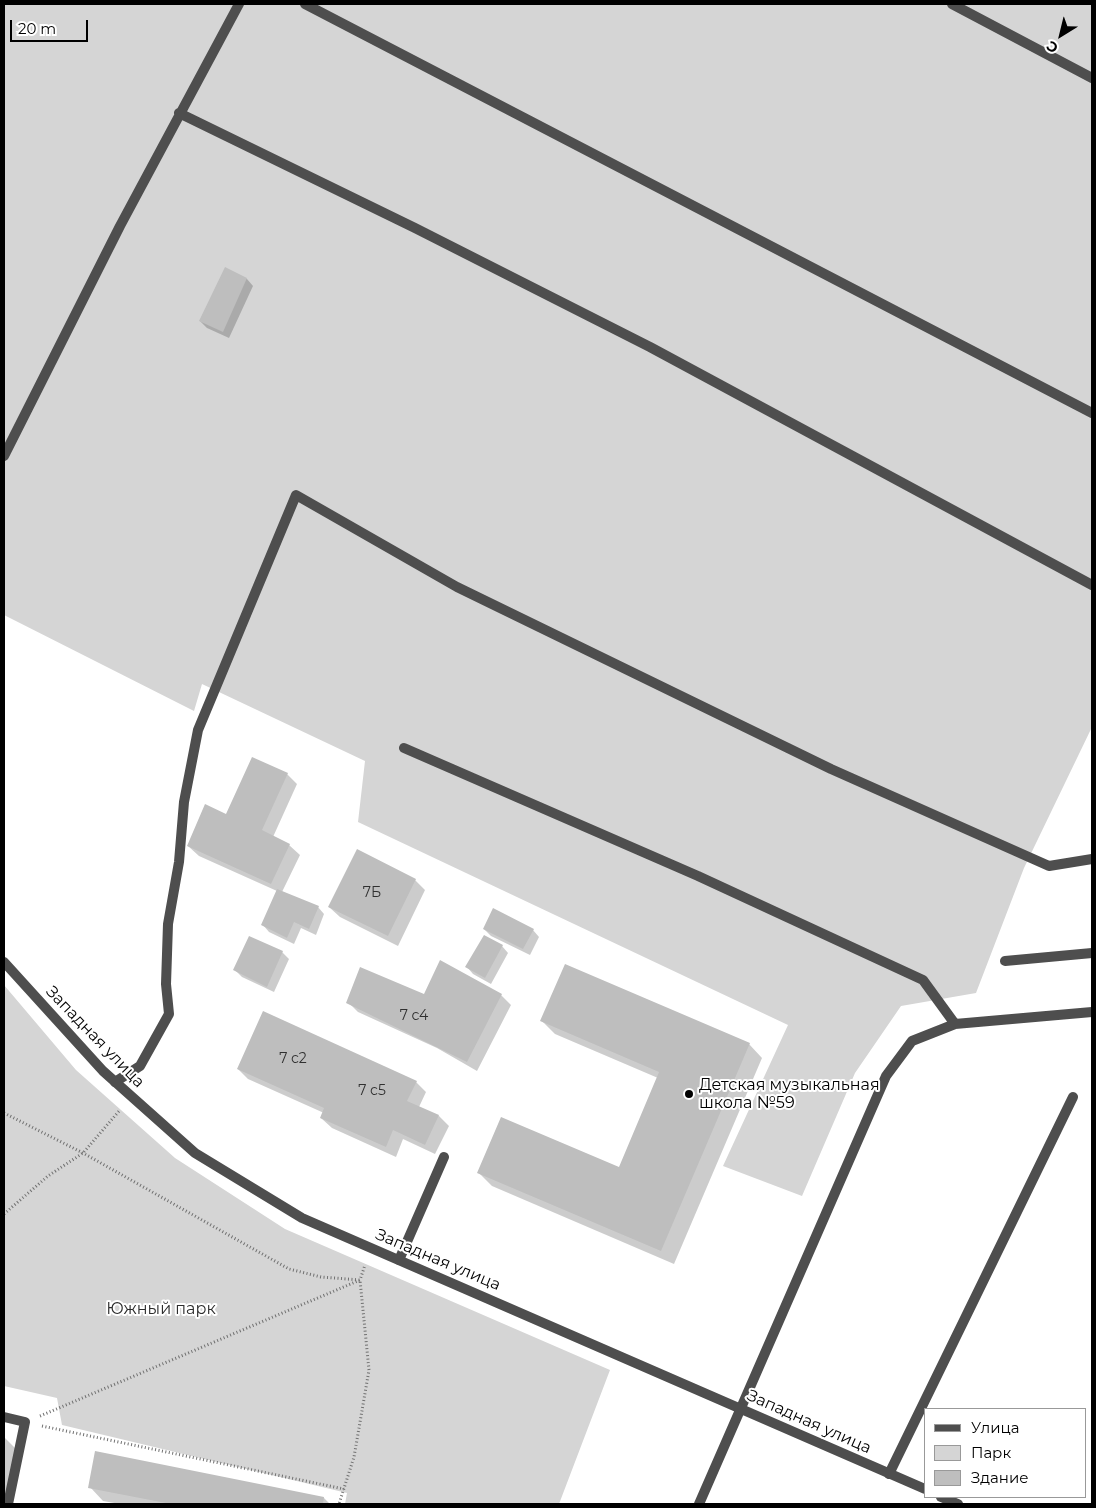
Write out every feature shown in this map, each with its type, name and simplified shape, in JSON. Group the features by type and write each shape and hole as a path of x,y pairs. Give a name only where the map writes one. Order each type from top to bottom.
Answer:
{"street":[{"path":"4,456 179,113 239,4"},
{"path":"305,4 1092,413"},
{"path":"952,4 1092,78"},
{"path":"179,113 415,228 650,346 1092,585"},
{"path":"115,1082 140,1066 169,1014 166,984 168,924 179,862 184,802 198,730 296,495 457,587 831,769 1048,866 1092,859"},
{"path":"404,748 698,876 923,980 955,1024"},
{"path":"1005,961 1092,953"},
{"name":"Западная улица","path":"4,962 103,1071 196,1153 302,1218 924,1490"},
{"path":"699,1504 886,1076 912,1041 955,1024 1092,1012"},
{"path":"889,1474 1073,1097"},
{"path":"399,1260 444,1157"},
{"path":"4,1417 25,1422 8,1504"},
{"path":"943,1498 958,1504"}],"path":[{"path":"4,1214 48,1176 83,1153 131,1095"},
{"path":"4,1114 83,1153 289,1269 321,1277 360,1280"},
{"path":"338,1504 354,1457 369,1370 360,1280 372,1248"},
{"path":"25,1422 360,1280"},
{"path":"25,1422 344,1489"}],"green space":[{"path":"4,4 1092,4 1092,727 1024,868 976,993 901,1006 855,1073 802,1196 723,1166 788,1025 358,822 365,761 202,684 194,711 4,615"},
{"name":"Южный парк","path":"4,985 76,1070 175,1158 285,1229 610,1370 559,1504 345,1504 347,1493 62,1425 57,1398 4,1386"}],"building":[{"path":"225,267 247,278 223,332 199,321"},
{"path":"252,757 288,773 262,830 290,844 271,884 187,846 205,804 226,814"},
{"path":"357,849 416,879 388,936 328,907"},
{"path":"277,889 319,906 309,929 294,922 287,938 261,925"},
{"path":"493,908 534,929 523,949 483,929"},
{"path":"484,935 503,945 485,978 465,967"},
{"path":"249,936 283,951 267,987 233,970"},
{"path":"440,960 502,994 467,1062 346,1003 360,967 424,994"},
{"name":"Детская музыкальная школа №59","path":"565,964 750,1043 661,1251 477,1173 501,1117 619,1167 659,1072 540,1021"},
{"path":"263,1011 417,1081 407,1101 439,1115 425,1145 393,1130 386,1147 320,1118 324,1108 237,1069"},
{"path":"95,1451 324,1497 323,1504 171,1504 88,1488"}],"place":[{"name":"Детская музыкальная школа №59","path":"689,1094"}]}
